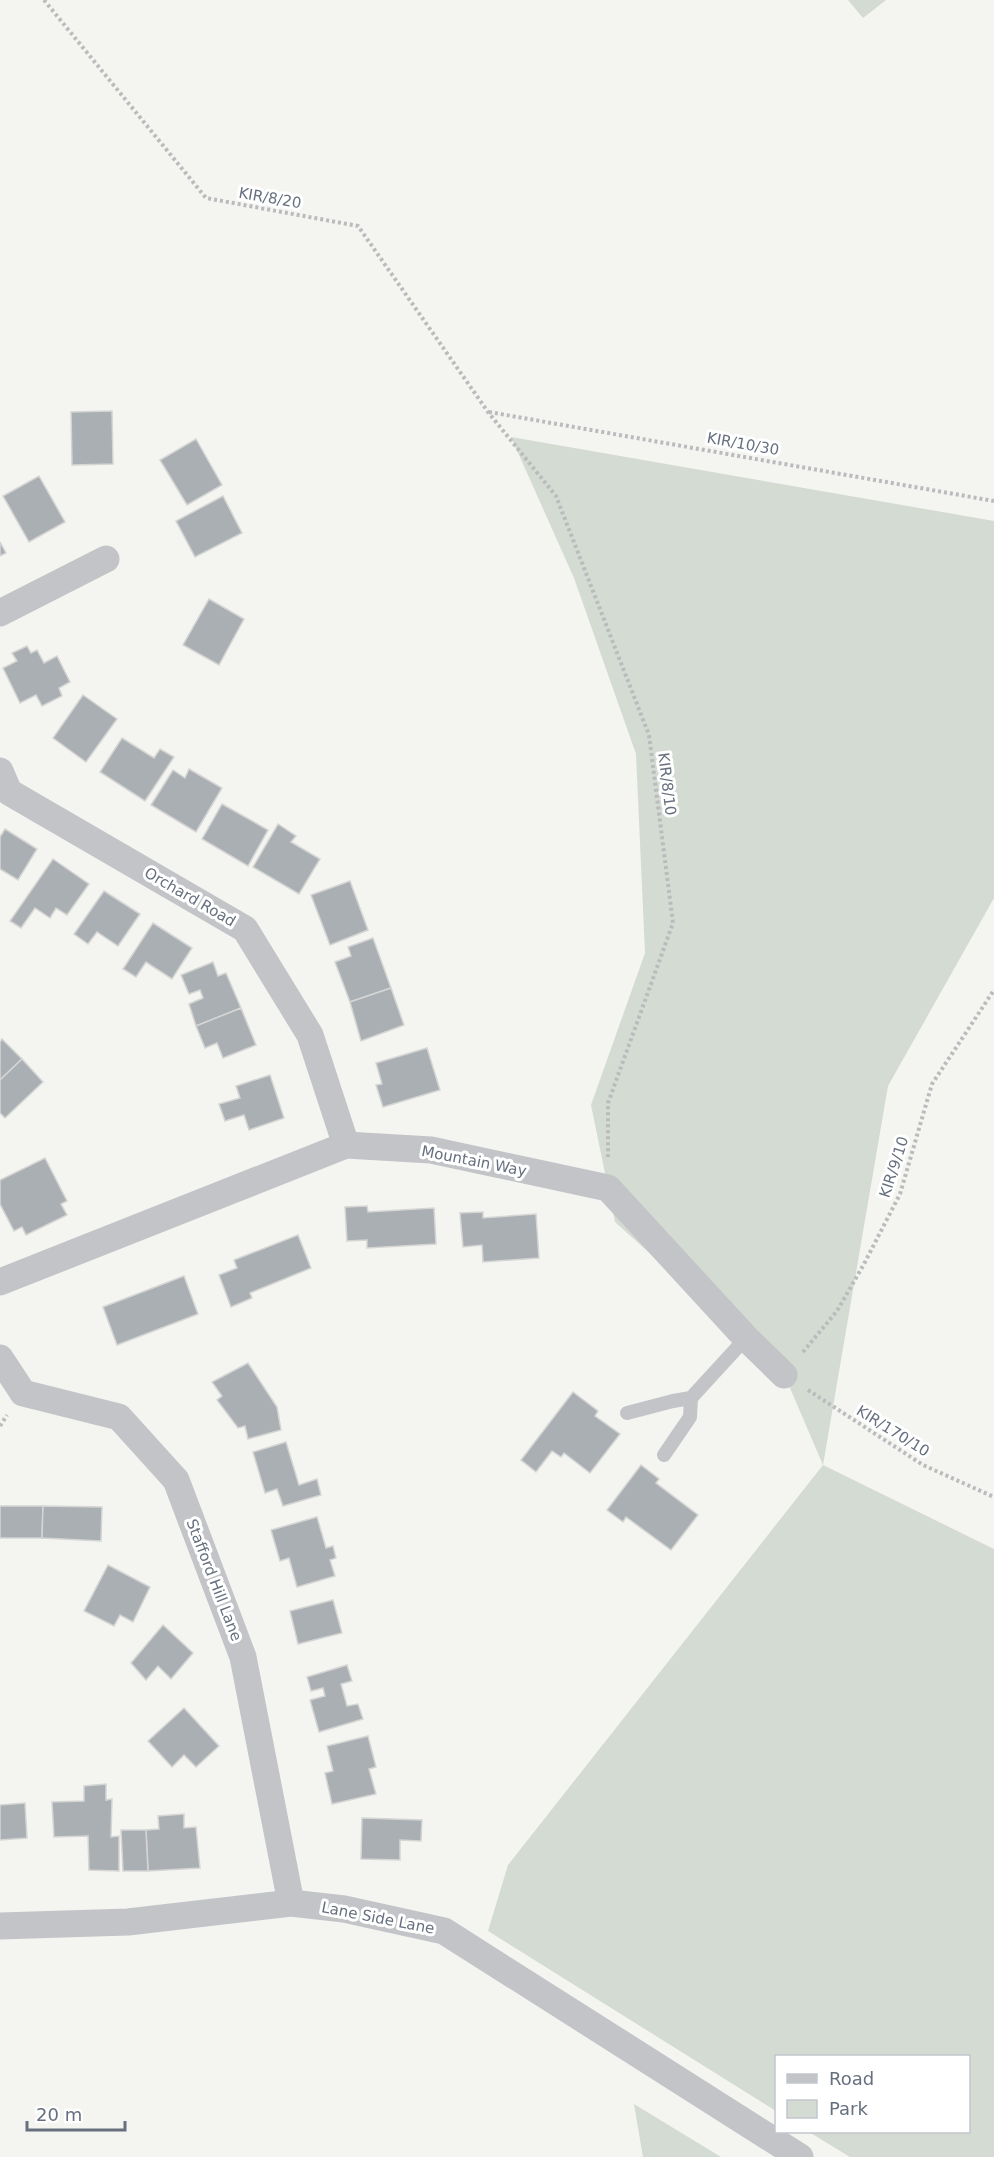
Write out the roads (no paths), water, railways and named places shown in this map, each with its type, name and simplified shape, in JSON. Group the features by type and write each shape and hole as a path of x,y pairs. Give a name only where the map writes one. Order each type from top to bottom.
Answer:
{"street":[{"path":"0,613 106,559"},
{"name":"Orchard Road","path":"0,771 9,792 245,929 310,1035 346,1145"},
{"name":"Mountain Way","path":"0,1282 346,1145 431,1150 608,1188 746,1338"},
{"path":"746,1338 784,1374"},
{"name":"Stafford Hill Lane","path":"0,1358 23,1393 119,1417 176,1480 243,1657 291,1903"},
{"name":"Lane Side Lane","path":"0,1926 128,1922 291,1903 344,1909 444,1931 800,2157"}],"lane":[{"path":"627,1413 690,1398 746,1338"},
{"path":"664,1455 690,1417 690,1398"}]}
